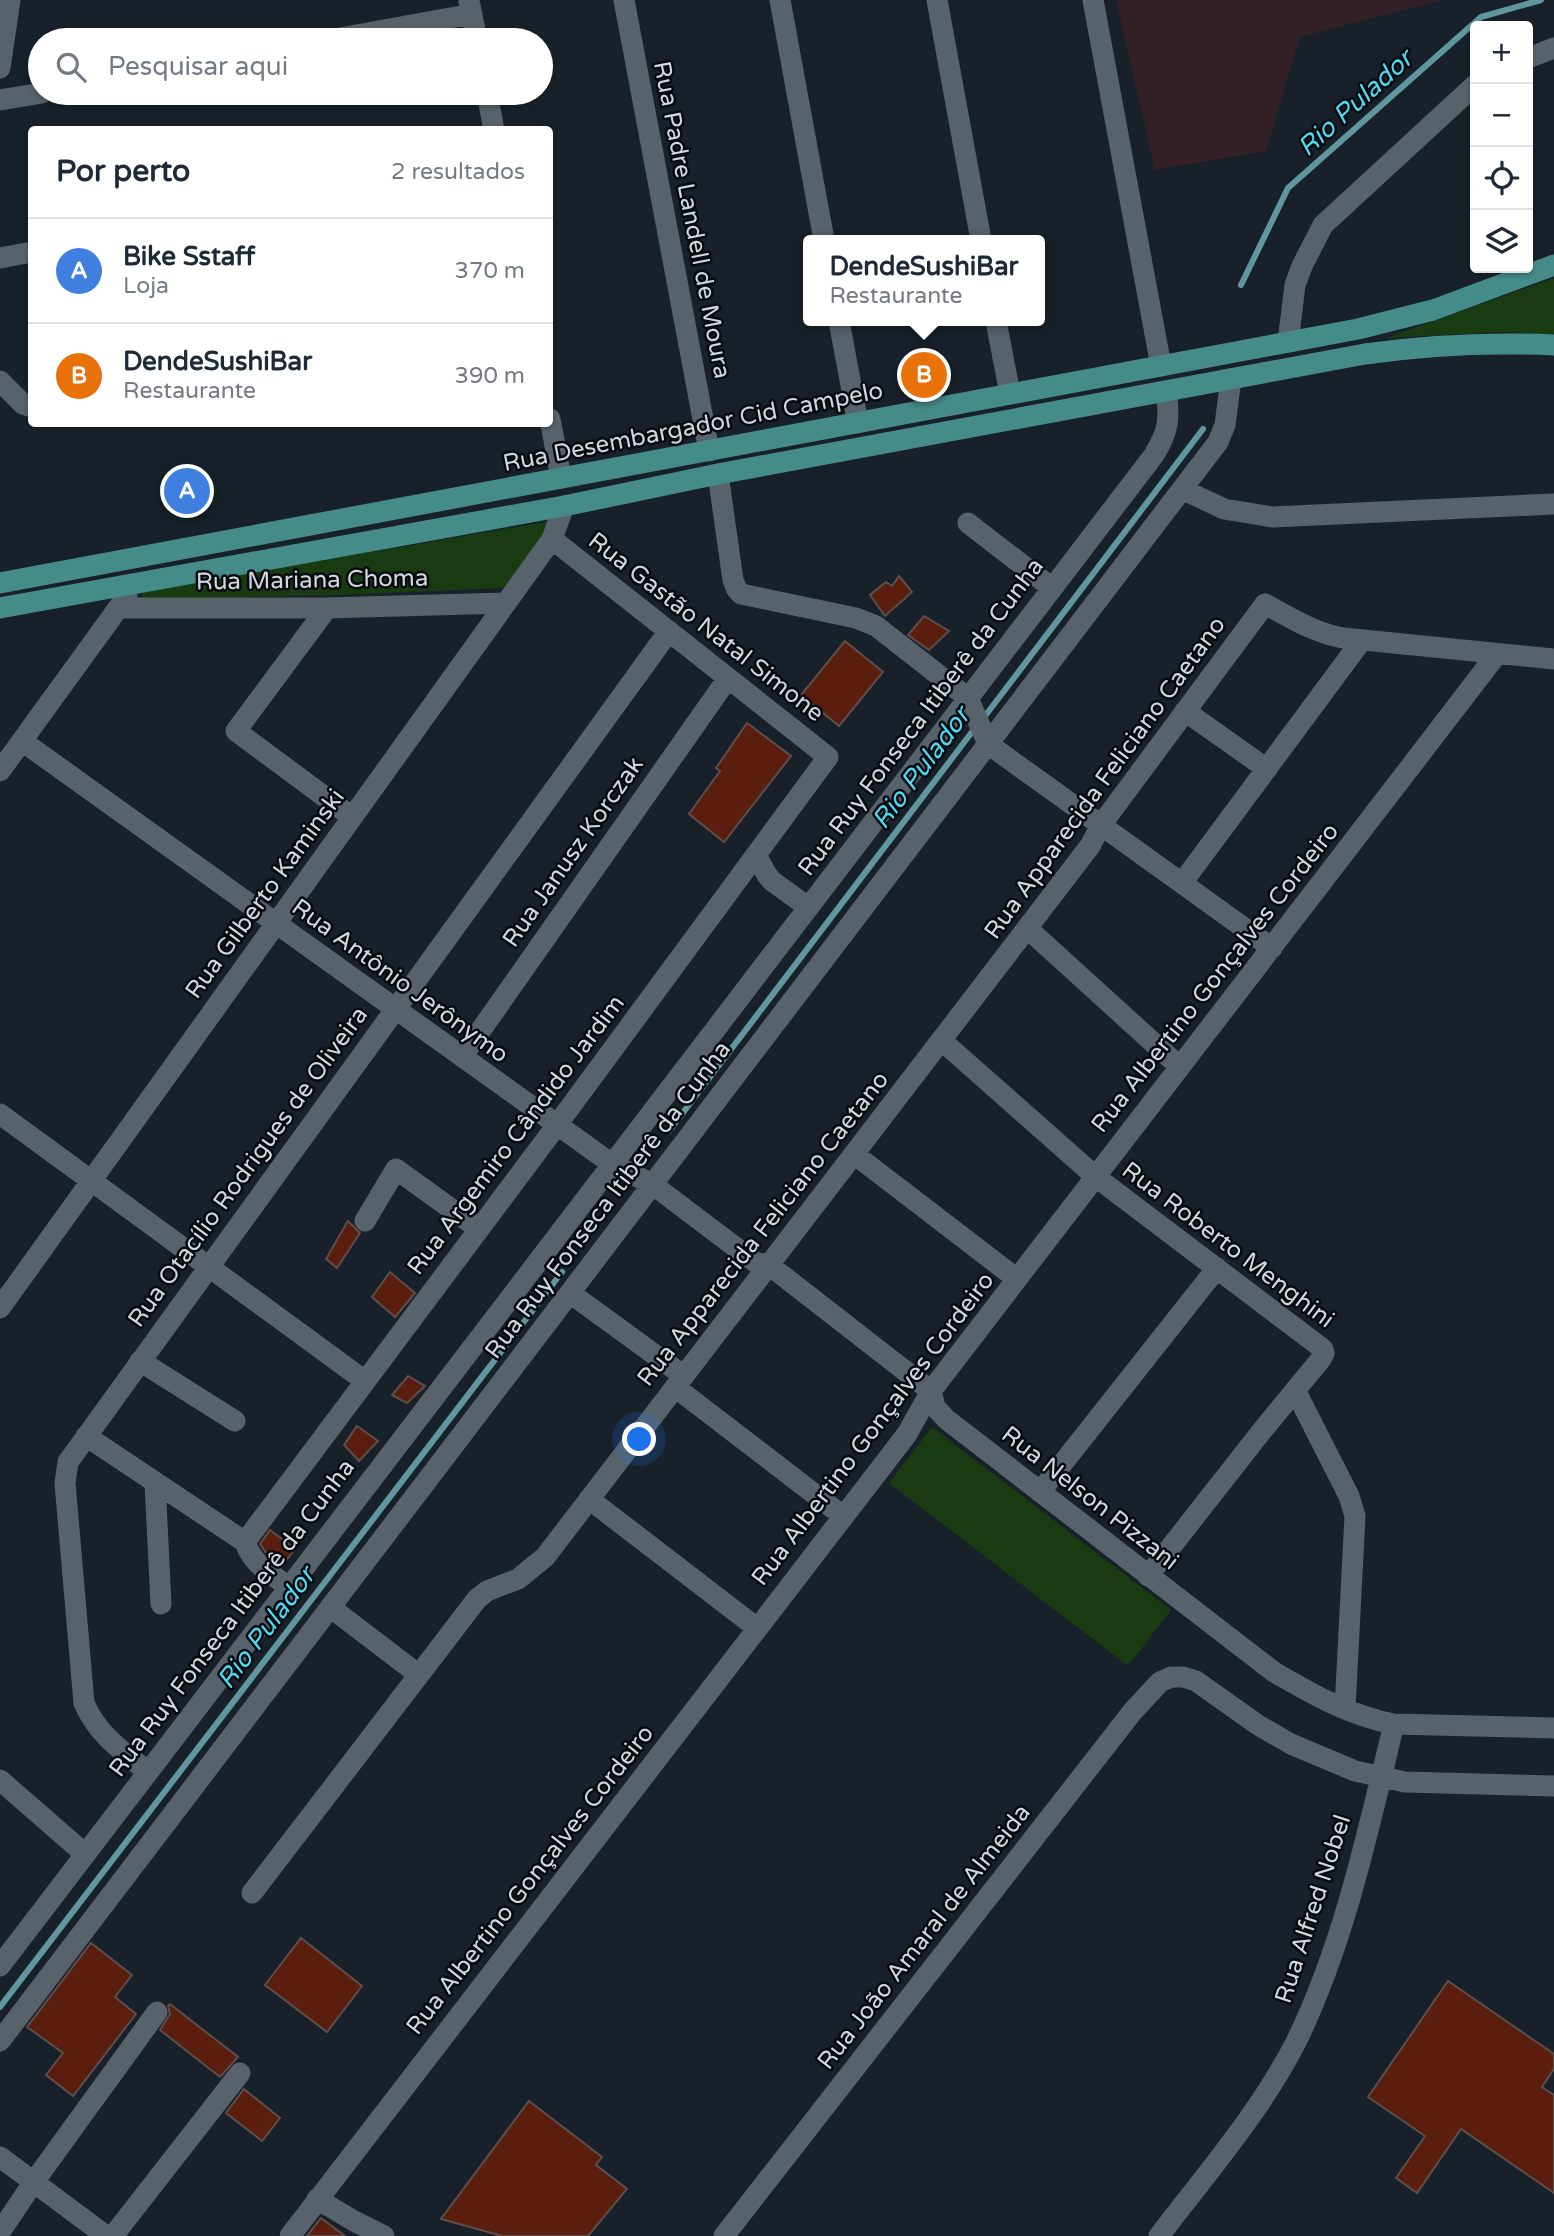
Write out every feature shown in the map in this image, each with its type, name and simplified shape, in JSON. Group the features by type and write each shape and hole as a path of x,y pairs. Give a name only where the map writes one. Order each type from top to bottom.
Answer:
{"main road":[{"name":"Rua Desembargador Cid Campelo","path":"0,583 1358,329 1433,310 1554,265"},
{"path":"0,608 564,506 718,474 1365,354 1488,343 1549,347"},
{"path":"1161,366 1166,391"},
{"path":"561,478 564,506"}],"street":[{"path":"0,68 10,0"},
{"name":"Rua Padre Landell de Moura","path":"624,0 709,450"},
{"path":"779,0 823,235"},
{"path":"937,0 980,235"},
{"path":"1093,0 1161,366"},
{"path":"381,28 471,7 475,28"},
{"path":"1533,56 1554,48"},
{"path":"1287,342 1296,285 1323,225 1470,90"},
{"path":"0,100 28,95"},
{"path":"489,105 493,126"},
{"path":"0,258 28,253"},
{"path":"840,326 858,423"},
{"path":"997,326 1010,394"},
{"name":"Rua Ruy Fonseca Itiberê da Cunha","path":"0,2041 1223,434 1231,379"},
{"path":"0,381 28,406"},
{"name":"Rua Ruy Fonseca Itiberê da Cunha","path":"0,1966 1161,444 1169,416 1166,391"},
{"path":"551,427 561,478"},
{"path":"718,474 733,580 741,594 867,621 876,626 968,698 988,744 1272,948"},
{"path":"1182,489 1224,509 1272,517 1554,504"},
{"name":"Rua Gilberto Kaminski","path":"0,1308 552,539 564,506"},
{"path":"968,523 1052,588"},
{"name":"Rua Gastão Natal Simone","path":"552,539 828,757"},
{"path":"0,771 137,583"},
{"name":"Rua Mariana Choma","path":"119,608 327,608 505,603"},
{"name":"Rua Apparecida Feliciano Caetano","path":"252,1893 481,1594 518,1579 538,1564 1090,846 1101,825 1265,604 1327,635 1362,640"},
{"path":"327,608 236,731 352,817"},
{"name":"Rua Otacílio Rodrigues de Oliveira","path":"148,1772 100,1731 91,1718 83,1694 65,1483 68,1462 669,631"},
{"path":"1182,883 1362,640 1554,659"},
{"name":"Rua Albertino Gonçalves Cordeiro","path":"289,2236 906,1434 931,1391 1497,654"},
{"name":"Rua Janusz Korczak","path":"461,1057 728,678"},
{"path":"1185,711 1267,769"},
{"name":"Rua Antônio Jerônymo","path":"22,741 612,1164 652,1185"},
{"name":"Rua Argemiro Cândido Jardim","path":"245,1542 828,757"},
{"path":"756,855 772,881 808,907"},
{"path":"1027,928 1180,1067"},
{"name":"Rua Roberto Menghini","path":"941,1040 1096,1177 1321,1346 1324,1353 1321,1359 1295,1390"},
{"path":"0,1114 365,1381"},
{"path":"854,1154 1017,1279"},
{"path":"365,1222 396,1169 479,1229"},
{"name":"Rua Nelson Pizzani","path":"652,1185 755,1262 769,1265 931,1391 935,1407 946,1419 1274,1672 1345,1709 1378,1721 1394,1724 1554,1728"},
{"path":"1040,1492 1217,1268"},
{"path":"570,1293 843,1516"},
{"path":"140,1361 235,1421"},
{"path":"1148,1576 1295,1390 1349,1496 1355,1516 1345,1709"},
{"path":"86,1436 245,1542 255,1562 289,1587"},
{"path":"155,1482 161,1604"},
{"path":"589,1499 757,1628"},
{"path":"330,1607 418,1675"},
{"name":"Rua João Amaral de Almeida","path":"724,2236 1133,1711 1160,1682 1171,1677 1196,1681 1291,1744 1355,1771 1381,1778"},
{"name":"Rua Alfred Nobel","path":"1159,2236 1273,2082 1296,2041 1329,1964 1345,1913 1394,1724"},
{"path":"1381,1778 1433,1783 1554,1786"},
{"path":"0,1780 85,1854"},
{"path":"0,2232 158,2012"},
{"path":"113,2236 240,2073"},
{"path":"0,2157 106,2236"},
{"path":"317,2199 384,2236"}],"shaded area":[{"path":"1116,0 1442,0 1300,37 1266,151 1155,170"}],"green space":[{"path":"1554,278 1554,335 1500,332 1386,338"},
{"path":"556,520 506,588 143,599 142,592"},
{"path":"932,1427 1171,1610 1128,1666 889,1483"}],"building":[{"path":"899,576 912,592 885,616 870,595 886,582 892,586"},
{"path":"924,616 949,631 929,650 908,635"},
{"path":"845,641 883,672 839,726 801,695"},
{"path":"747,723 791,756 724,842 689,814 720,771 716,768"},
{"path":"348,1221 360,1233 337,1268 326,1259"},
{"path":"390,1272 415,1293 395,1317 372,1297"},
{"path":"408,1376 425,1386 407,1403 392,1395"},
{"path":"357,1426 378,1441 359,1461 344,1445"},
{"path":"270,1530 295,1549 282,1566 267,1554 260,1544"},
{"path":"301,1938 362,1986 327,2032 265,1985"},
{"path":"91,1943 132,1975 115,1997 136,2014 73,2096 46,2075 63,2053 27,2027"},
{"path":"1448,1981 1554,2054 1554,2069 1542,2087 1554,2095 1554,2193 1461,2129 1417,2193 1396,2178 1425,2136 1368,2097"},
{"path":"170,2004 238,2057 220,2077 160,2030 170,2014"},
{"path":"244,2089 280,2118 262,2141 226,2113"},
{"path":"529,2101 602,2157 596,2165 627,2189 588,2236 502,2236 441,2219"},
{"path":"321,2218 345,2236 307,2236"}],"waterway":[{"name":"Rio Pulador","path":"1241,285 1288,188 1481,17 1541,0"},
{"name":"Rio Pulador","path":"982,720 1203,429"},
{"name":"Rio Pulador","path":"669,1131 975,728"},
{"name":"Rio Pulador","path":"0,2007 562,1272"}],"place":[{"name":"DendeSushiBar","path":"924,375"},
{"name":"Bike Sstaff","path":"187,491"}]}
